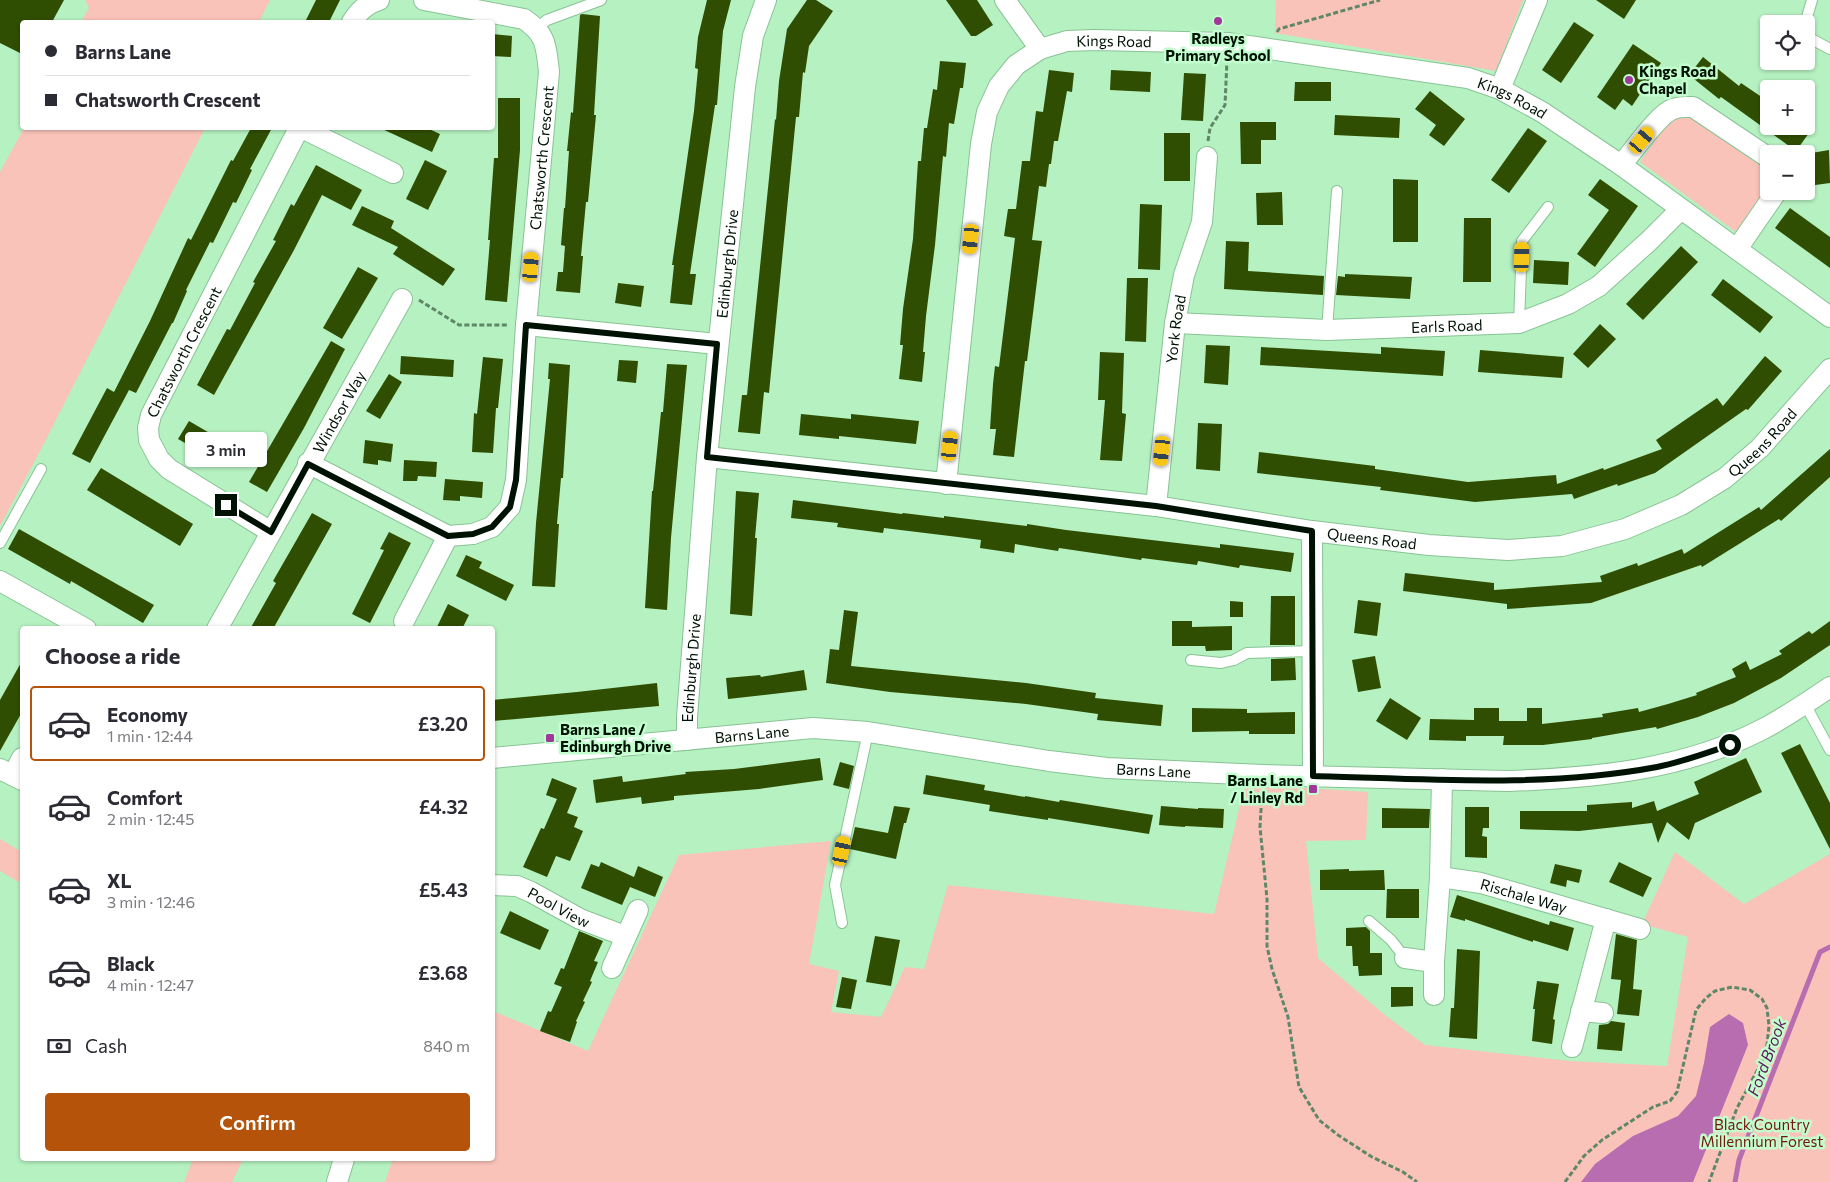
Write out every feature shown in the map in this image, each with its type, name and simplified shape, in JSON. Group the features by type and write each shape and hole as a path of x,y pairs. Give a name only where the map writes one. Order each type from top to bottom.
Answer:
{"street":[{"path":"353,20 359,11 372,2 379,0"},
{"path":"424,0 510,15 524,19 537,28"},
{"name":"Edinburgh Drive","path":"687,740 687,717 717,344 745,87 753,36 762,6 766,0"},
{"path":"1005,0 1040,49"},
{"path":"1500,89 1537,0"},
{"name":"Chatsworth Crescent","path":"448,536 473,534 492,527 510,507 516,480 526,325 549,72 546,49 537,28"},
{"name":"Kings Road","path":"946,484 980,154 987,112 999,86 1016,65 1040,49 1067,41 1228,43 1468,78 1500,89 1542,112 1622,165 1830,317"},
{"path":"1622,165 1662,115 1672,109 1684,106 1693,107 1760,152"},
{"name":"Chatsworth Crescent","path":"271,532 168,469 154,450 148,428 151,415 299,130"},
{"path":"304,130 393,173"},
{"name":"York Road","path":"1156,506 1175,323 1184,275 1202,222 1207,157"},
{"path":"1737,249 1771,200"},
{"name":"Earls Road","path":"1175,323 1327,330 1519,324 1568,304 1599,286 1681,209"},
{"name":"Windsor Way","path":"218,626 402,299"},
{"path":"526,325 717,344"},
{"name":"Queens Road","path":"707,457 1156,506 1312,531 1429,545 1508,550 1562,546 1625,529 1681,505 1725,478 1760,448 1830,369"},
{"path":"308,464 448,536 405,622"},
{"path":"1312,531 1313,776"},
{"path":"0,581 81,626"},
{"name":"Barns Lane","path":"495,758 813,728 868,732 1049,761 1107,768 1263,775 1543,780 1658,766 1730,745 1763,729 1830,687"},
{"path":"12,775 20,761"},
{"path":"1434,995 1434,962 1440,877 1442,779"},
{"name":"Rischale Way","path":"1440,877 1481,883 1640,929"},
{"name":"Pool View","path":"495,885 517,886 580,919 625,936"},
{"path":"612,968 638,910"},
{"path":"1572,1047 1580,1011 1606,919"},
{"path":"1405,958 1434,962"},
{"path":"1580,1011 1603,1013"},
{"path":"337,1182 343,1161"}],"lane":[{"path":"537,28 547,20 601,0"},
{"path":"1808,15 1812,0"},
{"path":"1815,41 1830,49"},
{"path":"1327,330 1337,191"},
{"path":"1519,324 1522,241 1548,208"},
{"path":"0,543 41,469"},
{"path":"1191,660 1220,663 1234,660 1247,653 1311,651"},
{"path":"1805,704 1830,750"},
{"path":"842,923 835,885 868,732"},
{"path":"1369,921 1390,940 1405,958"}],"path":[{"path":"1266,48 1279,29 1380,0"},
{"path":"1207,157 1210,128 1225,105 1228,43"},
{"path":"402,299 407,292 459,325 526,325"},
{"path":"1263,775 1260,828 1266,899 1267,946 1272,969 1288,1017 1299,1087 1319,1120 1331,1130 1372,1157 1403,1172 1417,1182"},
{"path":"1566,1182 1584,1156 1602,1140 1653,1107 1670,1101 1677,1092 1696,1010 1706,998 1715,992 1732,987 1750,990 1762,999 1767,1008 1769,1026 1766,1054 1736,1108 1709,1182"}],"green space":[{"path":"85,0 270,0 260,20 82,20 89,8"},
{"path":"1276,0 1523,0 1496,71 1275,33"},
{"path":"1683,114 1694,116 1760,163 1760,199 1736,232 1640,162 1670,120"},
{"path":"23,130 204,130 0,526 0,172"},
{"name":"Black Country Millennium Forest","path":"1245,784 1368,792 1366,840 1306,841 1318,958 1385,1015 1425,1045 1570,1061 1667,1066 1688,937 1642,924 1675,852 1744,904 1830,854 1830,1182 385,1182 392,1161 495,1161 495,1012 588,1051 679,855 831,841 809,964 839,971 831,1012 881,1017 905,967 924,969 948,885 1214,914"},
{"path":"0,839 20,851 20,883 0,871"},
{"path":"192,1161 242,1161 232,1182 184,1182"}],"shaded area":[{"path":"1729,1014 1743,1023 1748,1045 1693,1182 1581,1182 1595,1164 1633,1136 1678,1116 1696,1096 1710,1027"}],"building":[{"path":"0,0 64,0 53,20 20,20 20,53 0,43"},
{"path":"316,0 340,0 330,20 306,20"},
{"path":"707,0 731,0 723,31 717,105 715,105 690,274 696,274 692,305 670,303 674,265 672,265 694,111 698,69 695,68 698,37"},
{"path":"807,0 816,0 833,11 809,46 805,73 803,72 799,117 796,117 769,393 764,392 760,434 738,432 742,395 747,395 779,81 787,29"},
{"path":"946,0 977,0 993,25 976,36 971,36"},
{"path":"1596,0 1636,0 1624,19"},
{"path":"580,15 600,16 594,115 596,115 581,256 583,256 580,293 556,291 558,272 563,272 565,246 561,245 569,151 567,151 571,112 573,113"},
{"path":"1574,22 1594,35 1561,83 1542,70"},
{"path":"495,34 512,36 511,57 495,56"},
{"name":"Kings Road Chapel","path":"1633,44 1661,63 1632,106 1623,99 1615,110 1597,97"},
{"path":"1703,57 1739,86 1741,83 1760,96 1760,125 1721,97 1719,99 1689,75"},
{"path":"940,61 966,63 963,88 960,88 954,124 949,123 946,157 943,156 926,316 922,382 899,379 903,345 900,345 913,239 918,161 921,161 924,128 927,128 933,89 937,90"},
{"path":"1049,70 1074,73 1072,92 1067,91 1058,141 1054,141 1046,187 1039,186 1032,240 1042,241 1014,457 993,455 996,429 990,429 993,384 995,366 999,367 1015,238 1004,236 1008,209 1016,209 1022,161 1030,161 1036,111 1043,112"},
{"path":"1111,70 1151,72 1150,92 1110,90"},
{"path":"1184,73 1206,74 1203,121 1181,120"},
{"path":"1295,82 1331,82 1331,101 1294,101"},
{"path":"1430,91 1465,119 1444,146 1429,135 1436,125 1415,109"},
{"path":"498,98 520,98 520,150 507,302 485,300 494,158 498,158"},
{"path":"1335,115 1400,118 1399,138 1334,135"},
{"path":"1240,122 1276,122 1276,140 1261,140 1261,164 1241,164"},
{"path":"1528,128 1547,141 1509,193 1491,180"},
{"path":"250,130 271,130 250,169 252,170 236,203 233,202 213,243 210,242 186,290 173,323 136,393 129,390 90,463 72,454 107,388 114,392 150,321 188,238 191,240 231,160 233,161"},
{"path":"384,130 431,130 440,134 432,152"},
{"path":"1164,133 1190,133 1190,181 1164,181"},
{"path":"1774,135 1808,135 1800,145 1788,145"},
{"path":"1829,150 1830,183 1815,185 1815,152"},
{"path":"425,160 447,171 428,210 406,199"},
{"path":"316,165 362,190 351,210 322,195 214,395 197,385 227,329 230,330 255,283 253,282 276,241 273,240 291,204 294,206"},
{"path":"1393,179 1418,180 1418,242 1393,242"},
{"path":"1600,179 1638,206 1595,267 1577,254 1609,210 1588,195"},
{"path":"1282,192 1283,225 1257,225 1256,193"},
{"path":"1140,204 1162,205 1160,270 1138,269"},
{"path":"362,206 394,221 391,228 455,269 443,286 393,254 398,247 352,225"},
{"path":"1790,208 1830,237 1830,268 1775,228"},
{"path":"1464,218 1491,218 1491,282 1463,282"},
{"path":"1226,241 1249,242 1248,271 1324,276 1323,295 1224,289"},
{"path":"1681,246 1698,262 1643,320 1626,304"},
{"path":"1534,260 1569,262 1568,285 1533,283"},
{"path":"358,267 378,278 342,339 323,328"},
{"path":"1345,274 1412,277 1410,299 1336,295 1338,276 1345,277"},
{"path":"1127,278 1148,278 1146,342 1125,341"},
{"path":"1723,279 1773,317 1760,333 1711,295"},
{"path":"618,283 644,286 641,307 615,303"},
{"path":"1600,324 1616,339 1588,368 1573,354"},
{"path":"331,341 345,349 304,428 267,492 249,482"},
{"path":"1206,345 1230,346 1228,385 1204,383"},
{"path":"1261,347 1381,354 1381,347 1445,351 1443,376 1260,365"},
{"path":"1480,350 1564,357 1562,378 1478,372"},
{"path":"1100,352 1124,353 1122,413 1126,414 1122,461 1100,460 1105,400 1098,400"},
{"path":"401,356 454,360 453,377 400,374"},
{"path":"1765,356 1782,371 1748,410 1746,409 1655,473 1574,499 1572,494 1475,502 1380,490 1381,487 1257,473 1259,452 1375,466 1375,469 1468,482 1556,475 1557,484 1603,468 1604,470 1662,449 1656,440 1717,398 1723,406"},
{"path":"483,357 503,359 498,408 496,408 493,453 472,452 474,413 477,414"},
{"path":"619,360 638,361 636,383 617,381"},
{"path":"549,363 570,365 563,478 561,478 557,524 559,524 555,587 532,586 550,379 548,379"},
{"path":"667,364 687,365 671,538 667,610 645,608 652,491 661,412 663,412"},
{"path":"389,374 402,382 380,419 366,411"},
{"path":"801,414 851,419 851,414 919,421 916,444 839,436 839,439 799,435"},
{"path":"189,421 237,449 227,467 178,439"},
{"path":"1198,423 1222,424 1220,471 1196,469"},
{"path":"365,440 393,444 391,462 378,460 378,465 363,463"},
{"path":"1830,449 1830,477 1781,521 1779,519 1702,567 1701,565 1591,603 1507,609 1507,604 1403,591 1405,573 1494,583 1494,590 1602,582 1600,576 1637,563 1638,566 1682,549 1684,554 1759,507 1761,510"},
{"path":"404,460 437,462 436,477 418,476 417,481 403,481"},
{"path":"101,468 193,524 180,546 87,490"},
{"path":"445,479 483,482 482,498 460,496 460,501 443,500"},
{"path":"736,491 759,493 752,616 730,614"},
{"path":"793,500 902,514 944,518 944,516 1027,526 1027,524 1220,548 1220,544 1294,553 1291,572 1240,565 1239,568 1198,561 1197,565 1142,558 1141,560 1059,548 1058,551 1015,544 1014,553 980,548 981,540 884,528 883,533 837,527 838,523 791,518"},
{"path":"312,513 332,524 275,626 252,626 276,583 273,581"},
{"path":"19,529 154,605 143,623 71,581 70,584 8,549"},
{"path":"389,532 411,543 370,623 352,614 384,550 380,549"},
{"path":"466,555 482,562 479,568 514,585 506,601 456,576"},
{"path":"1271,596 1295,596 1295,645 1270,645"},
{"path":"1358,600 1381,603 1377,636 1354,633"},
{"path":"1230,601 1243,602 1243,617 1230,617"},
{"path":"448,604 469,615 464,626 437,626"},
{"path":"844,610 858,612 851,666 1026,683 1096,693 1095,698 1163,705 1161,726 1097,720 1098,714 1026,704 890,692 826,683 830,649 839,650"},
{"path":"1172,621 1192,621 1192,627 1232,626 1232,650 1206,651 1205,646 1172,646"},
{"path":"1830,621 1830,645 1781,678 1734,703 1698,717 1657,729 1656,727 1592,739 1543,745 1503,745 1504,736 1466,736 1466,741 1429,740 1430,719 1474,720 1474,708 1499,708 1499,721 1527,721 1527,708 1542,708 1542,724 1603,717 1602,714 1638,708 1639,712 1668,704 1697,695 1696,693 1736,677 1732,669 1746,661 1750,670 1782,654 1779,651 1809,631 1812,634"},
{"path":"1375,656 1381,688 1358,692 1352,660"},
{"path":"1295,658 1296,680 1271,681 1271,659"},
{"path":"20,665 20,716 0,751 0,700"},
{"path":"804,670 807,690 728,699 726,678 760,675 761,677"},
{"path":"657,683 659,706 495,721 495,700"},
{"path":"1390,698 1421,718 1407,740 1376,721"},
{"path":"1192,708 1247,709 1247,713 1295,712 1295,734 1249,734 1249,731 1192,732"},
{"path":"1800,744 1830,803 1830,849 1781,753"},
{"path":"820,758 823,780 759,789 674,796 674,800 642,804 641,797 596,803 593,780 622,776 623,782 686,774 685,772 734,769"},
{"path":"1746,758 1762,792 1695,823 1689,840 1667,822 1658,843 1652,823 1579,831 1520,829 1520,811 1587,811 1587,805 1632,802 1632,808 1654,801 1657,811 1699,794 1694,782"},
{"path":"840,762 854,766 849,789 833,785"},
{"path":"926,775 985,785 984,790 1153,815 1149,834 989,811 990,805 923,794"},
{"path":"552,778 577,788 567,813 578,817 574,827 583,831 570,861 556,856 547,877 523,867 541,828 544,829 557,799 546,795"},
{"path":"894,806 910,808 906,823 904,823 896,859 850,849 855,827 888,833"},
{"path":"1161,806 1224,809 1223,828 1159,825"},
{"path":"1465,807 1489,807 1489,828 1483,828 1482,836 1487,837 1487,858 1465,857"},
{"path":"1382,808 1430,809 1429,828 1382,828"},
{"path":"601,862 634,877 638,866 663,877 655,897 630,887 622,905 581,888 591,864 599,867"},
{"path":"1619,862 1652,878 1643,897 1609,882"},
{"path":"1555,864 1582,870 1579,883 1567,880 1566,887 1550,883"},
{"path":"1349,869 1349,871 1384,870 1385,890 1320,890 1320,870"},
{"path":"1387,889 1419,889 1419,918 1386,918"},
{"path":"1457,895 1549,925 1550,921 1574,928 1568,951 1533,940 1533,942 1465,919 1465,921 1450,917"},
{"path":"510,911 549,930 540,950 500,933"},
{"path":"1366,927 1370,931 1370,953 1382,953 1382,975 1359,976 1358,966 1353,966 1352,946 1346,946 1346,928"},
{"path":"579,931 603,941 594,961 598,962 570,1042 540,1031 548,1011 551,1012 562,987 554,984 561,968 564,969"},
{"path":"1616,934 1637,940 1633,989 1642,990 1639,1016 1617,1014 1621,980 1611,979"},
{"path":"875,936 900,940 891,986 866,982"},
{"path":"1457,949 1480,951 1477,1039 1449,1037 1451,1008 1454,1008"},
{"path":"842,977 857,980 851,1009 836,1007"},
{"path":"1537,981 1559,984 1553,1019 1555,1020 1552,1044 1532,1041 1535,1009 1533,1009"},
{"path":"1391,987 1413,987 1413,1006 1391,1007"},
{"path":"1611,1021 1625,1023 1622,1051 1597,1049 1599,1025 1608,1024"}],"waterway":[{"name":"Ford Brook","path":"1735,1182 1739,1160 1820,952 1830,947"}],"place":[{"name":"Radleys Primary School","path":"1218,21"},
{"name":"Kings Road Chapel","path":"1629,80"},
{"name":"Barns Lane / Edinburgh Drive","path":"550,738"},
{"name":"Barns Lane / Linley Rd","path":"1313,789"}],"route":[{"path":"226,505 271,532 308,464 448,536 473,534 492,527 510,507 516,480 526,325 717,344 707,457 1156,506 1312,531 1313,776 1508,781 1543,780 1613,773 1658,766 1730,745"}]}
